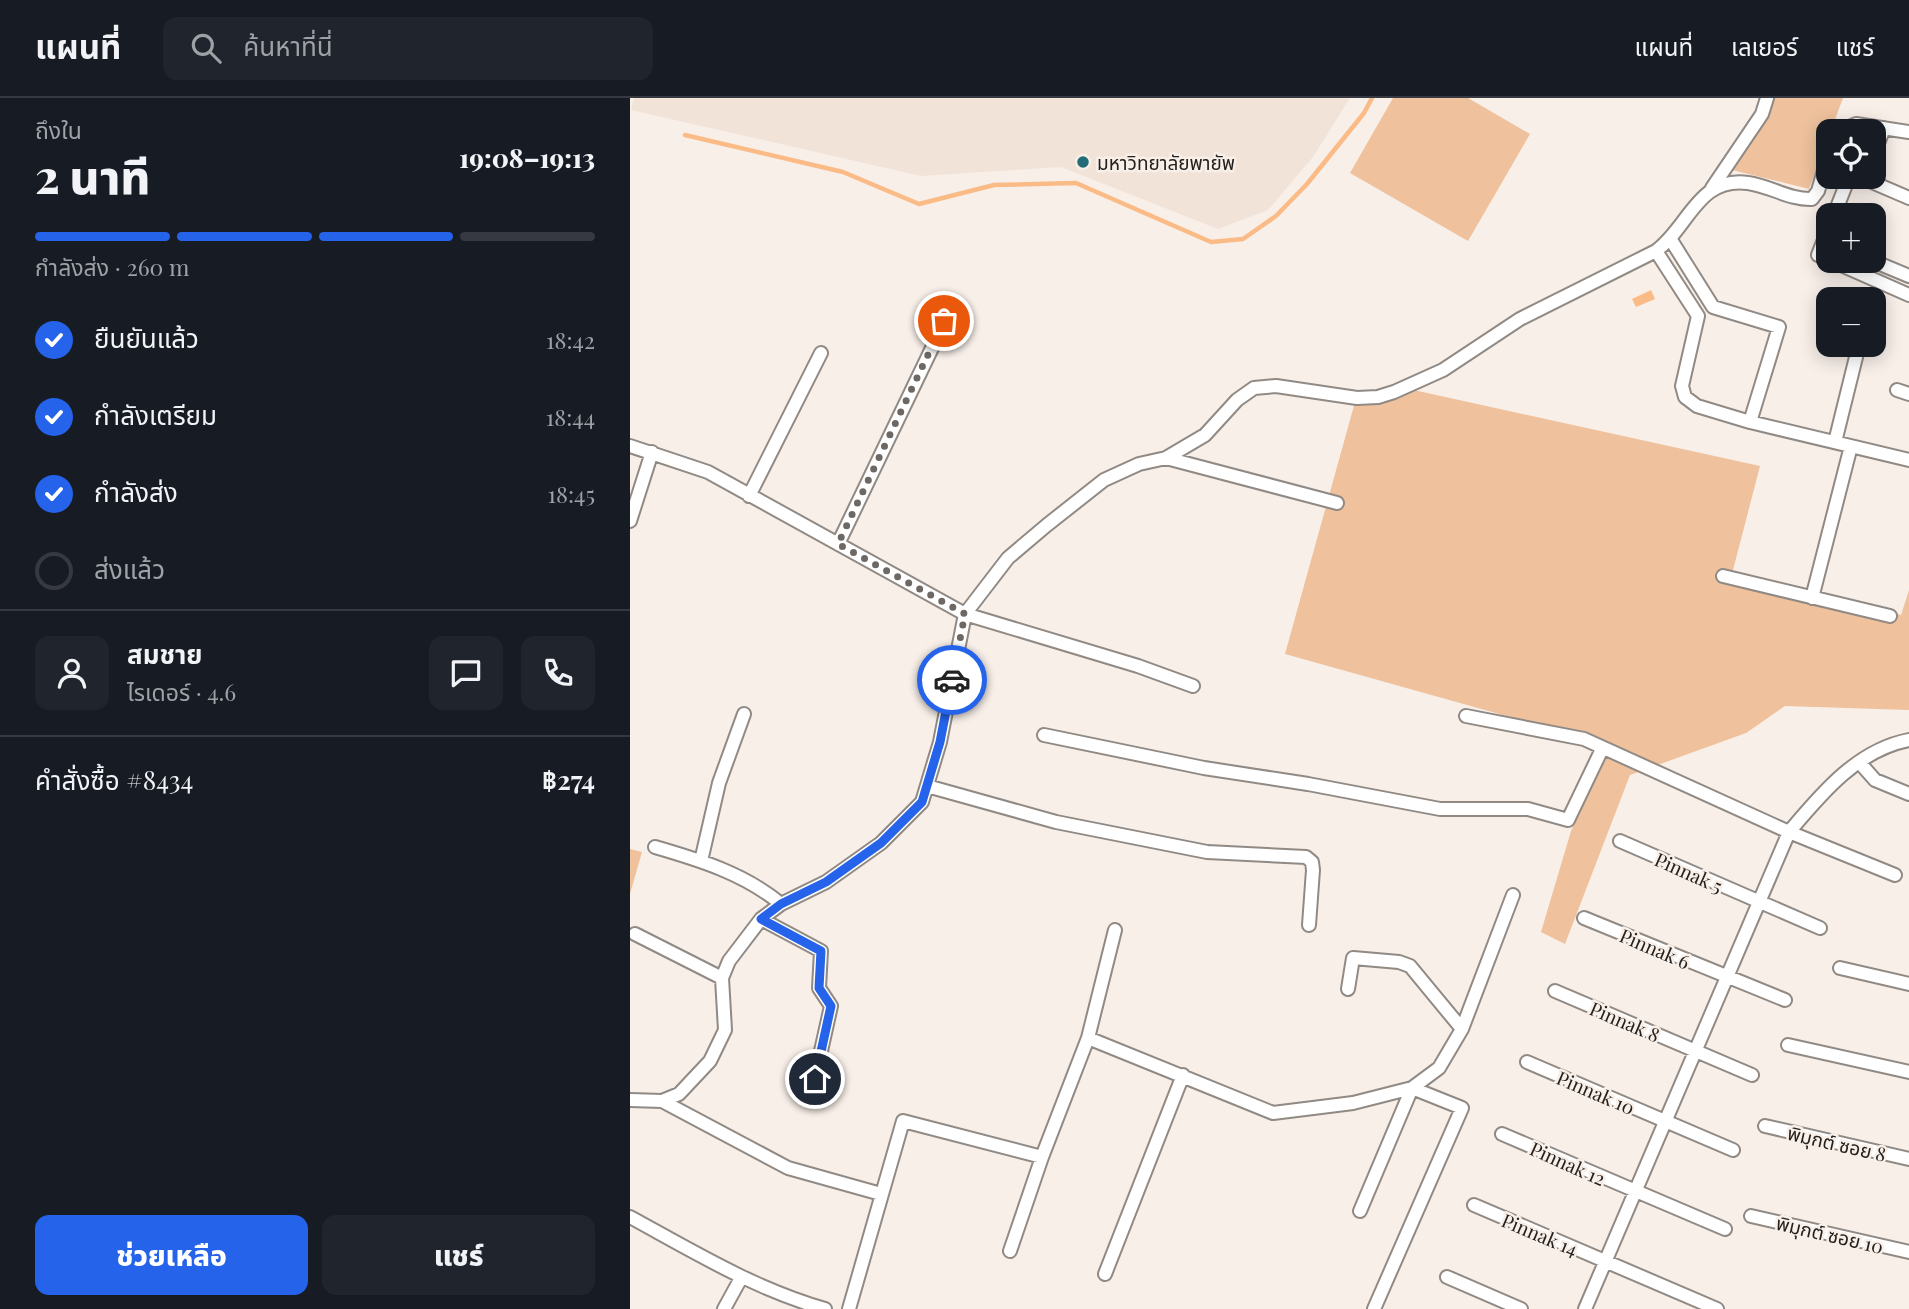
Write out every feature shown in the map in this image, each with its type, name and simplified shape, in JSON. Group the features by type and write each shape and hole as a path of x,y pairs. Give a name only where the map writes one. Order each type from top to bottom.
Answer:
{"street":[{"path":"630,1100 662,1101 679,1094 710,1061 725,1030 722,978 729,961 761,919 781,904 826,882 881,843 922,802 940,742 965,614 1008,558 1104,480 1139,464 1166,458 1205,435 1237,400 1254,388 1276,386 1357,398 1378,397 1394,392 1443,370 1520,319 1656,251 1671,240 1699,199 1712,188 1762,114 1767,98"},
{"path":"1886,128 1909,132"},
{"path":"1712,188 1731,182 1749,183 1802,200 1812,199 1819,189"},
{"path":"1886,188 1909,198"},
{"path":"1671,240 1713,307 1779,327 1750,422"},
{"path":"1656,251 1698,316 1682,386 1685,397 1697,406 1750,422 1909,460"},
{"path":"1886,267 1909,276"},
{"path":"1859,273 1909,296"},
{"path":"838,544 944,321"},
{"path":"749,495 821,354"},
{"path":"1835,442 1856,357"},
{"path":"630,446 708,472 965,614 1138,666 1193,686"},
{"path":"1812,598 1852,446"},
{"path":"630,521 652,452"},
{"path":"1166,458 1337,503"},
{"path":"1723,576 1890,617"},
{"path":"701,861 719,783 744,713"},
{"path":"1466,716 1584,739 1789,832 1895,875"},
{"path":"1044,735 1204,768 1440,809 1528,809 1568,820 1602,749"},
{"path":"1585,1309 1789,832 1821,794 1858,762 1874,752 1909,740"},
{"path":"1858,762 1875,780 1909,794"},
{"path":"927,786 1056,822 1207,852 1306,857 1312,862 1313,870 1309,925"},
{"name":"Pinnak 5","path":"1620,841 1820,928"},
{"path":"655,847 701,861 761,887 781,904"},
{"path":"1088,1038 1272,1113 1353,1103 1412,1088 1439,1068 1462,1029 1513,895"},
{"name":"Pinnak 6","path":"1584,918 1785,1000"},
{"path":"761,919 821,951 819,988 831,1006 815,1079"},
{"path":"1010,1251 1042,1157 1088,1038 1115,930"},
{"path":"635,934 722,978"},
{"path":"1348,989 1353,958 1410,966 1462,1029"},
{"path":"1840,968 1909,984"},
{"name":"Pinnak 8","path":"1555,991 1752,1074"},
{"path":"1787,1045 1909,1072"},
{"name":"Pinnak 10","path":"1527,1062 1734,1150"},
{"path":"1105,1274 1183,1075"},
{"path":"1360,1211 1412,1088"},
{"path":"1374,1309 1462,1108 1412,1088"},
{"path":"662,1101 788,1168 881,1194"},
{"path":"849,1309 903,1121 1042,1157"},
{"name":"พิมุกต์ ซอย 8","path":"1765,1126 1909,1159"},
{"name":"Pinnak 12","path":"1502,1134 1725,1229"},
{"name":"Pinnak 14","path":"1474,1205 1717,1309"},
{"name":"พิมุกต์ ซอย 10","path":"1751,1216 1909,1252"},
{"path":"630,1217 741,1278 785,1297 825,1309"},
{"path":"1447,1277 1521,1309"},
{"path":"724,1309 741,1278"}],"shaded area":[{"name":"มหาวิทยาลัยพายัพ","path":"634,98 1350,98 1313,157 1268,210 1218,229 1061,167 921,176 631,110"},
{"path":"1393,98 1468,98 1530,134 1468,241 1350,173"},
{"path":"1772,98 1843,98 1835,119 1816,119 1816,170 1809,189 1732,170"},
{"path":"1651,290 1655,299 1636,307 1632,299"},
{"path":"1409,389 1760,466 1732,574 1901,615 1909,590 1909,710 1785,706 1746,733 1630,775 1565,944 1541,932 1571,831 1610,745 1285,654 1355,402"},
{"path":"630,849 642,852 630,894"}],"waterway":[{"path":"685,135 843,172 919,204 994,185 1076,183 1211,242 1243,239 1276,216 1307,184 1364,113 1372,98"}],"way so far":[{"path":"944,321 838,544 965,614 952,680"}],"place":[{"name":"มหาวิทยาลัยพายัพ","path":"1083,162"}],"route":[{"path":"815,1079 831,1006 819,988 821,951 761,919 781,904 826,882 881,843 922,802 940,742 952,680"}]}
